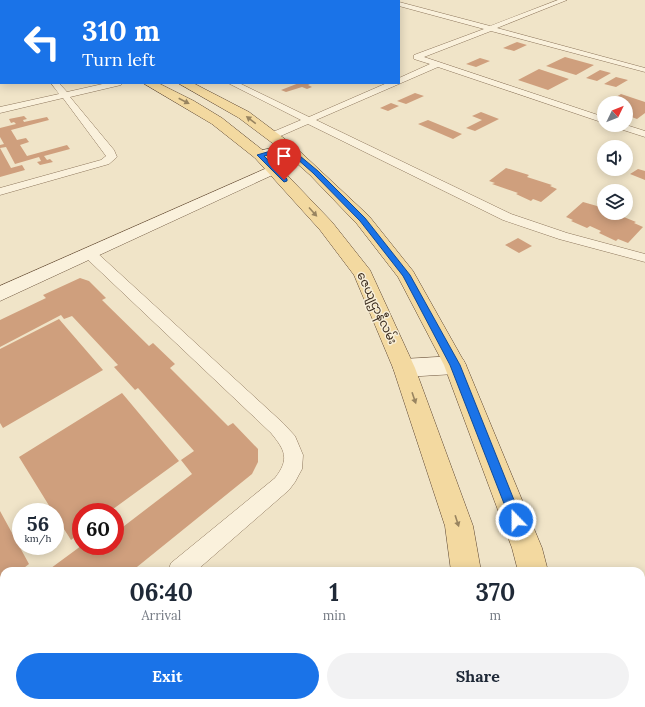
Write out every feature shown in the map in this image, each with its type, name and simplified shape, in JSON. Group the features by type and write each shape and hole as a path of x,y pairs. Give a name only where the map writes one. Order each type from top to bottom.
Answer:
{"main road":[{"name":"ဇေယျဌာနီလမ်း","path":"151,84 190,104 217,121 267,162 326,226 363,274 404,368 459,526 465,567"},
{"path":"186,84 244,115 288,148 315,172 363,220 406,275 455,365 527,548 532,567"}],"street":[{"path":"564,0 416,57 597,118"},
{"path":"400,4 645,70"},
{"path":"400,81 437,64"},
{"path":"0,192 105,162 112,157 110,152 56,84"},
{"path":"0,110 114,84"},
{"path":"234,84 507,217 563,236 645,258"},
{"path":"272,136 392,84"},
{"path":"633,130 645,134"},
{"path":"0,294 89,253 267,162 288,148"},
{"path":"89,253 277,428 285,436 295,455 294,464 290,475 282,484 183,567"},
{"path":"404,368 455,365"}],"building":[{"path":"517,42 527,45 514,51 503,48"},
{"path":"565,57 594,65 576,75 546,66"},
{"path":"480,58 490,61 476,67 466,64"},
{"path":"539,69 569,79 548,90 518,80"},
{"path":"600,70 611,73 597,81 586,78"},
{"path":"616,77 628,80 616,87 604,84"},
{"path":"296,84 310,84 308,85 312,87 307,89 302,87 286,92 281,90"},
{"path":"415,93 424,96 406,104 397,101"},
{"path":"633,98 645,102 645,113 637,119 633,118"},
{"path":"391,103 399,106 388,111 380,108"},
{"path":"481,112 499,119 475,131 466,128 482,120 472,116"},
{"path":"24,116 27,119 23,120 24,122 47,117 49,120 11,130 17,140 26,138 29,142 20,145 27,156 67,145 70,149 44,156 47,160 50,159 53,162 40,165 37,162 41,161 39,157 15,164 6,147 0,148 0,145 4,144 0,137 0,128 16,124 14,122 11,123 9,119"},
{"path":"428,120 462,134 453,139 418,124"},
{"path":"0,148 11,168 22,165 25,170 0,177"},
{"path":"506,168 529,175 527,177 552,185 550,186 557,189 541,202 533,199 531,201 516,194 518,193 492,184 495,183 489,181"},
{"path":"638,169 645,171 645,180 633,175 633,172"},
{"path":"583,202 597,206 597,220 631,220 643,227 628,243 618,239 616,241 599,233 601,231 590,226 587,228 571,221 573,220 566,217"},
{"path":"518,238 532,246 519,253 505,245"},
{"path":"80,278 89,281 106,298 102,300 149,346 153,343 175,364 170,368 228,426 233,423 258,449 258,462 252,474 137,567 52,567 72,553 72,555 124,555 124,526 192,474 181,460 194,451 138,388 135,390 114,367 118,365 72,316 64,319 61,315 0,347 0,320 46,298 43,295"},
{"path":"59,319 103,370 3,428 0,423 0,349"},
{"path":"122,393 179,461 121,503 72,503 71,540 64,529 64,503 47,503 19,457"},
{"path":"0,511 12,533 12,555 24,555 29,564 25,567 0,567"}],"route":[{"path":"284,180 260,155 288,148 315,172 363,220 406,275 455,365 516,520"}]}
